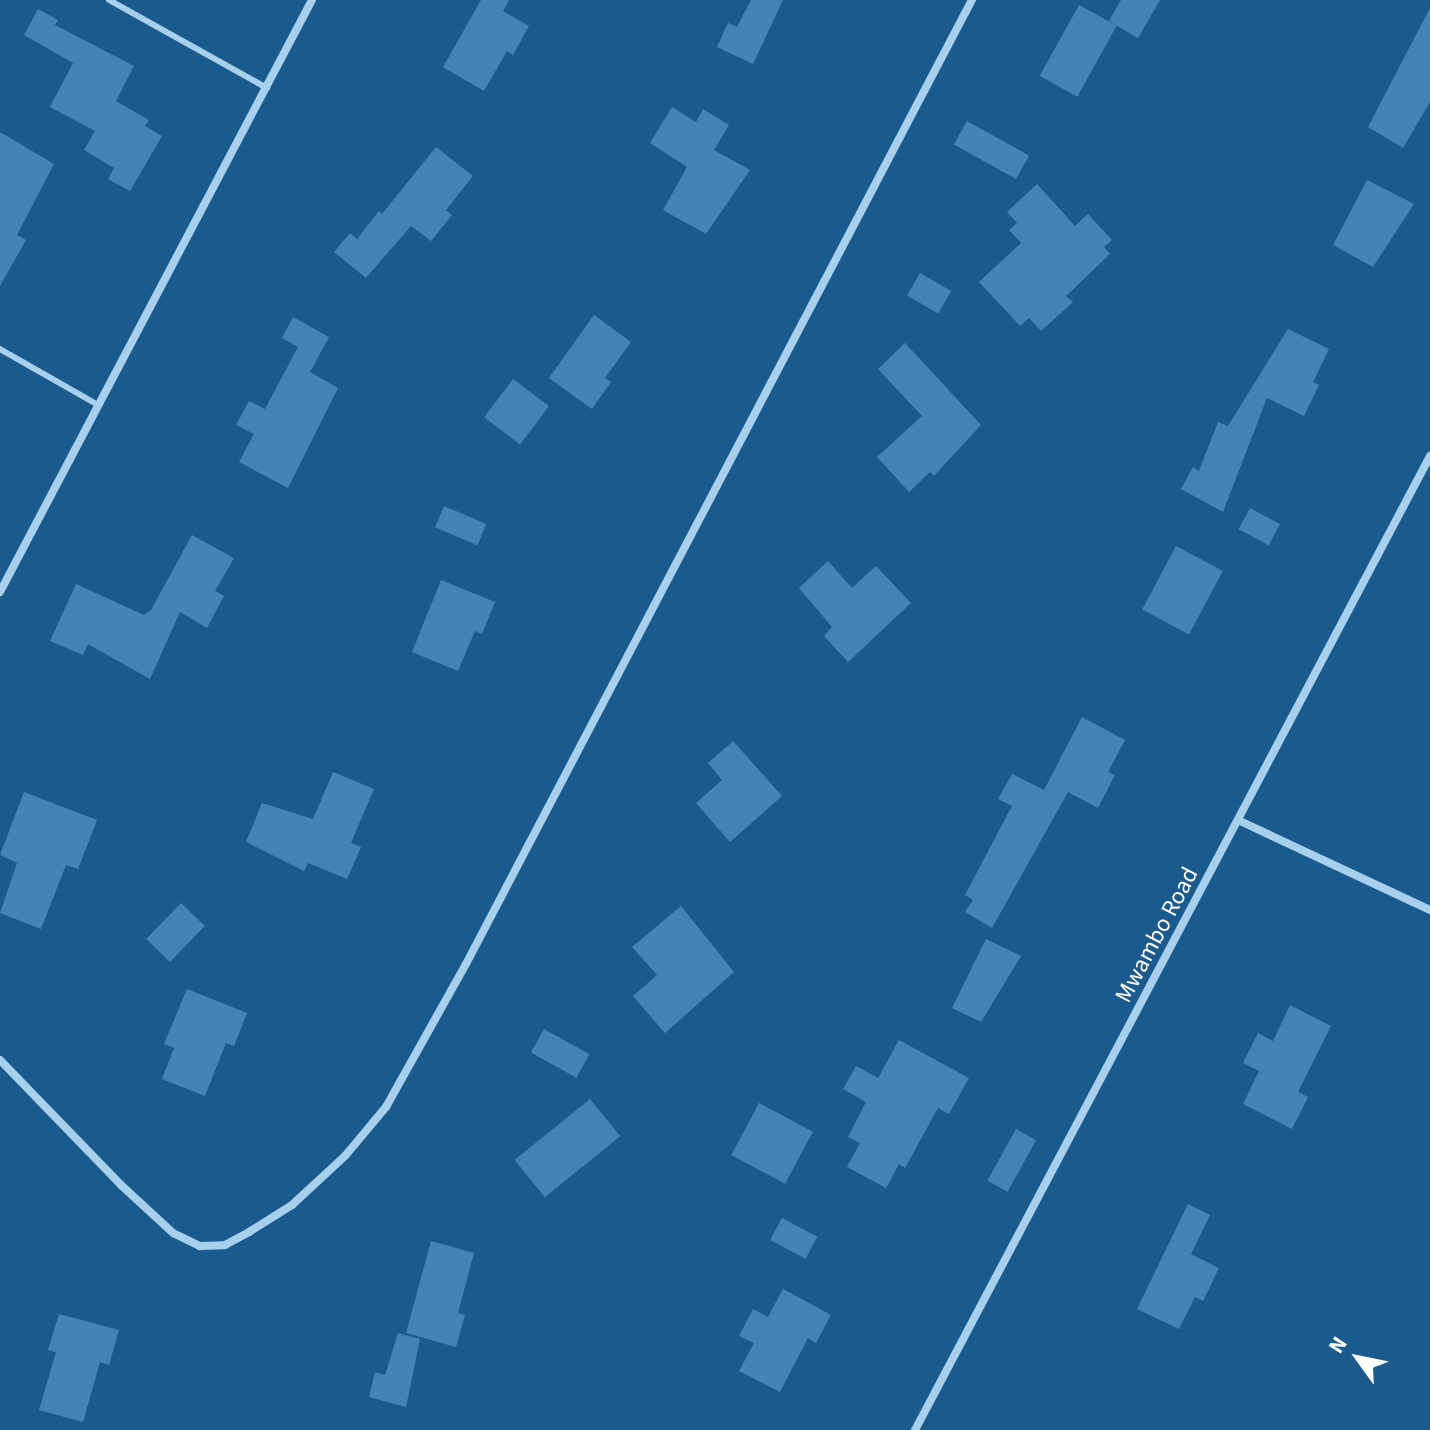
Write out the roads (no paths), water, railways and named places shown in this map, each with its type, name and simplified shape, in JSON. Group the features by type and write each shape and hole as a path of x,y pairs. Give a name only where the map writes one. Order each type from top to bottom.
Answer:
{"street":[{"path":"0,592 312,0"},
{"path":"0,1060 131,1195 173,1233 200,1246 225,1245 249,1232 292,1205 345,1156 386,1107 466,964 972,0"},
{"name":"Mwambo Road","path":"915,1430 1240,821 1430,456"},
{"path":"1240,821 1430,910"}],"lane":[{"path":"109,0 267,88"},
{"path":"0,349 98,405"}]}
